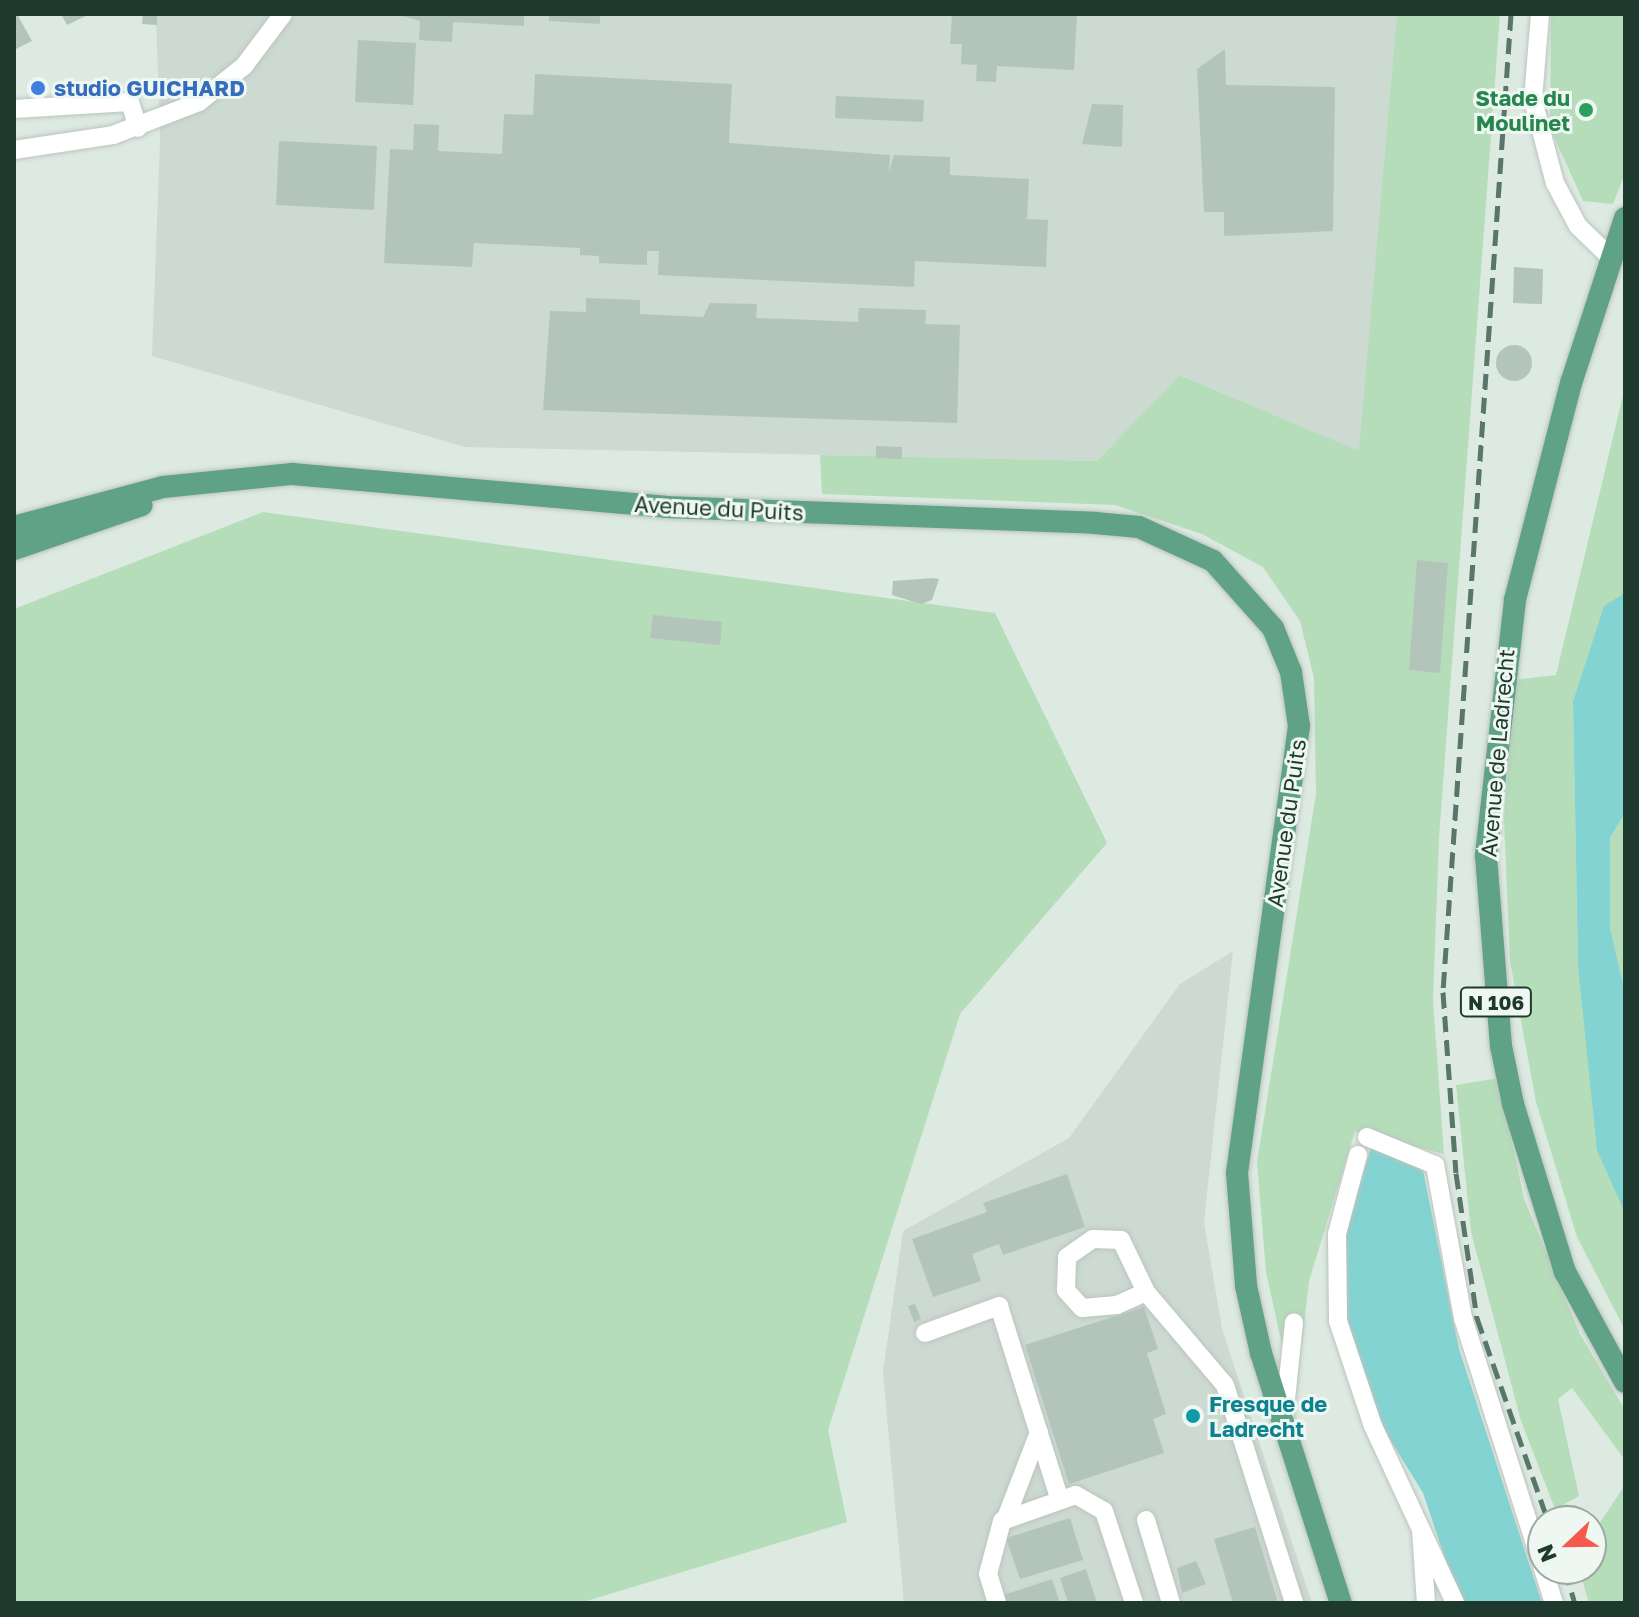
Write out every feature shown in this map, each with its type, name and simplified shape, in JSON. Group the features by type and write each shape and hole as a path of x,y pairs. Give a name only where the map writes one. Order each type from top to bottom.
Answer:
{"main road":[{"name":"N 106","path":"1608,255 1625,218"},
{"name":"Avenue de Ladrecht","path":"1608,255 1515,600 1486,856 1501,1046 1513,1104 1565,1272 1625,1382"},
{"name":"Avenue du Puits","path":"14,527 67,508 212,479 292,474 329,481 666,507 1139,527 1213,561 1273,628 1291,672 1299,726 1237,1173 1246,1286 1284,1425 1341,1603"},
{"name":"Avenue du Puits","path":"14,549 157,501 329,481"}],"street":[{"path":"14,150 138,128 221,86 283,14"},
{"path":"1540,14 1533,100 1555,183 1578,226 1608,255"},
{"path":"14,109 130,102 138,128"},
{"path":"1367,1137 1435,1165 1463,1318 1554,1603"},
{"path":"1358,1155 1337,1234 1338,1321 1373,1426 1419,1515 1455,1603"},
{"path":"1146,1292 1082,1308 1066,1290 1067,1257 1093,1239 1121,1240 1146,1292 1225,1385 1294,1603"},
{"path":"925,1333 999,1306 1059,1498"},
{"path":"1284,1425 1294,1323"},
{"path":"997,1603 988,1574 1039,1432"},
{"path":"1006,1518 1059,1498 1093,1498 1104,1511 1134,1603"},
{"path":"1419,1515 1426,1603"},
{"path":"1146,1520 1171,1603"}],"shaded area":[{"path":"156,14 1397,14 1360,452 1181,375 1097,461 465,447 152,356 160,141"},
{"path":"1233,951 1204,1222 1222,1329 1312,1603 904,1603 883,1372 903,1231 1069,1138 1180,984"}],"green space":[{"path":"1397,14 1500,14 1439,838 1433,1000 1444,1154 1355,1131 1309,1281 1295,1404 1266,1272 1257,1162 1316,794 1314,678 1300,621 1263,567 1202,534 1115,505 822,494 820,455 1097,461 1180,375 1359,451"},
{"name":"Stade du Moulinet","path":"1551,14 1625,14 1625,174 1613,204 1583,201 1550,128"},
{"path":"1625,387 1625,593 1604,607 1573,701 1578,966 1625,1158 1625,1330 1577,1237 1536,1102 1510,961 1504,820 1514,680 1556,675"},
{"path":"263,512 995,613 1107,843 960,1014 828,1430 847,1522 580,1603 14,1603 14,609"},
{"path":"1625,813 1625,993 1610,927 1610,838"},
{"path":"1499,1078 1524,1199 1580,1334 1625,1410 1625,1460 1572,1388 1558,1399 1579,1496 1562,1505 1553,1505 1521,1421 1471,1232 1456,1085"},
{"path":"1625,1485 1625,1603 1589,1603 1584,1585 1607,1585 1607,1512"}],"water":[{"path":"1625,593 1625,813 1610,838 1610,927 1625,993 1625,1213 1597,1150 1578,966 1573,701 1604,606"},
{"path":"1372,1144 1421,1160 1459,1349 1527,1557 1527,1585 1536,1585 1542,1603 1460,1603 1423,1493 1373,1412 1347,1328 1343,1237"}],"building":[{"path":"17,14 32,41 14,50 14,15"},
{"path":"61,14 90,14 67,25"},
{"path":"143,14 157,14 157,25 142,24"},
{"path":"396,14 524,14 524,26 453,22 452,42 419,40 420,21"},
{"path":"549,14 600,14 600,24 549,21"},
{"path":"952,14 1077,14 1074,70 997,66 996,82 976,81 977,65 961,64 962,44 950,44"},
{"path":"358,40 416,43 413,105 355,102"},
{"path":"1225,49 1226,85 1335,87 1333,231 1224,236 1224,212 1204,212 1197,69"},
{"path":"535,74 732,84 729,143 890,155 889,172 894,155 950,157 950,175 1029,179 1027,219 1048,220 1046,267 915,261 914,287 658,275 659,251 647,251 647,265 599,263 599,256 580,255 580,248 474,243 472,267 384,263 390,149 413,150 414,124 439,125 438,151 502,154 504,114 533,115"},
{"path":"836,96 924,100 923,122 835,118"},
{"path":"1092,104 1123,105 1122,147 1082,144"},
{"path":"279,141 377,146 374,210 276,205"},
{"path":"1514,267 1543,269 1542,304 1513,303"},
{"path":"586,298 640,300 640,314 703,317 710,303 757,304 756,318 858,322 859,308 926,310 925,324 960,325 957,423 543,410 550,311 586,312"},
{"path":"1514,345 1527,350 1532,363 1527,376 1514,381 1501,376 1496,363 1501,350"},
{"path":"876,446 902,447 902,459 876,458"},
{"path":"1417,560 1448,563 1440,673 1409,670"},
{"path":"939,579 932,600 921,604 892,595 893,581"},
{"path":"653,615 722,622 720,645 650,638"},
{"path":"1067,1174 1085,1227 1003,1255 999,1244 972,1254 981,1281 933,1297 912,1239 987,1212 983,1203"},
{"path":"915,1304 921,1319 914,1322 908,1306"},
{"path":"1144,1307 1158,1349 1147,1353 1166,1414 1153,1419 1164,1453 1069,1484 1025,1345"},
{"path":"1070,1518 1083,1560 1020,1579 1006,1538"},
{"path":"1255,1527 1278,1603 1233,1603 1214,1539"},
{"path":"1196,1561 1206,1584 1182,1593 1177,1568"},
{"path":"1086,1569 1097,1603 1068,1603 1060,1578"},
{"path":"1052,1579 1060,1603 1007,1603 1004,1595"}],"railway":[{"path":"1511,14 1443,992 1456,1173 1477,1318 1542,1505"},
{"path":"1570,1585 1575,1603"}],"place":[{"name":"studio GUICHARD","path":"38,88"},
{"name":"Stade du Moulinet","path":"1586,110"},
{"name":"Fresque de Ladrecht","path":"1193,1416"}]}
